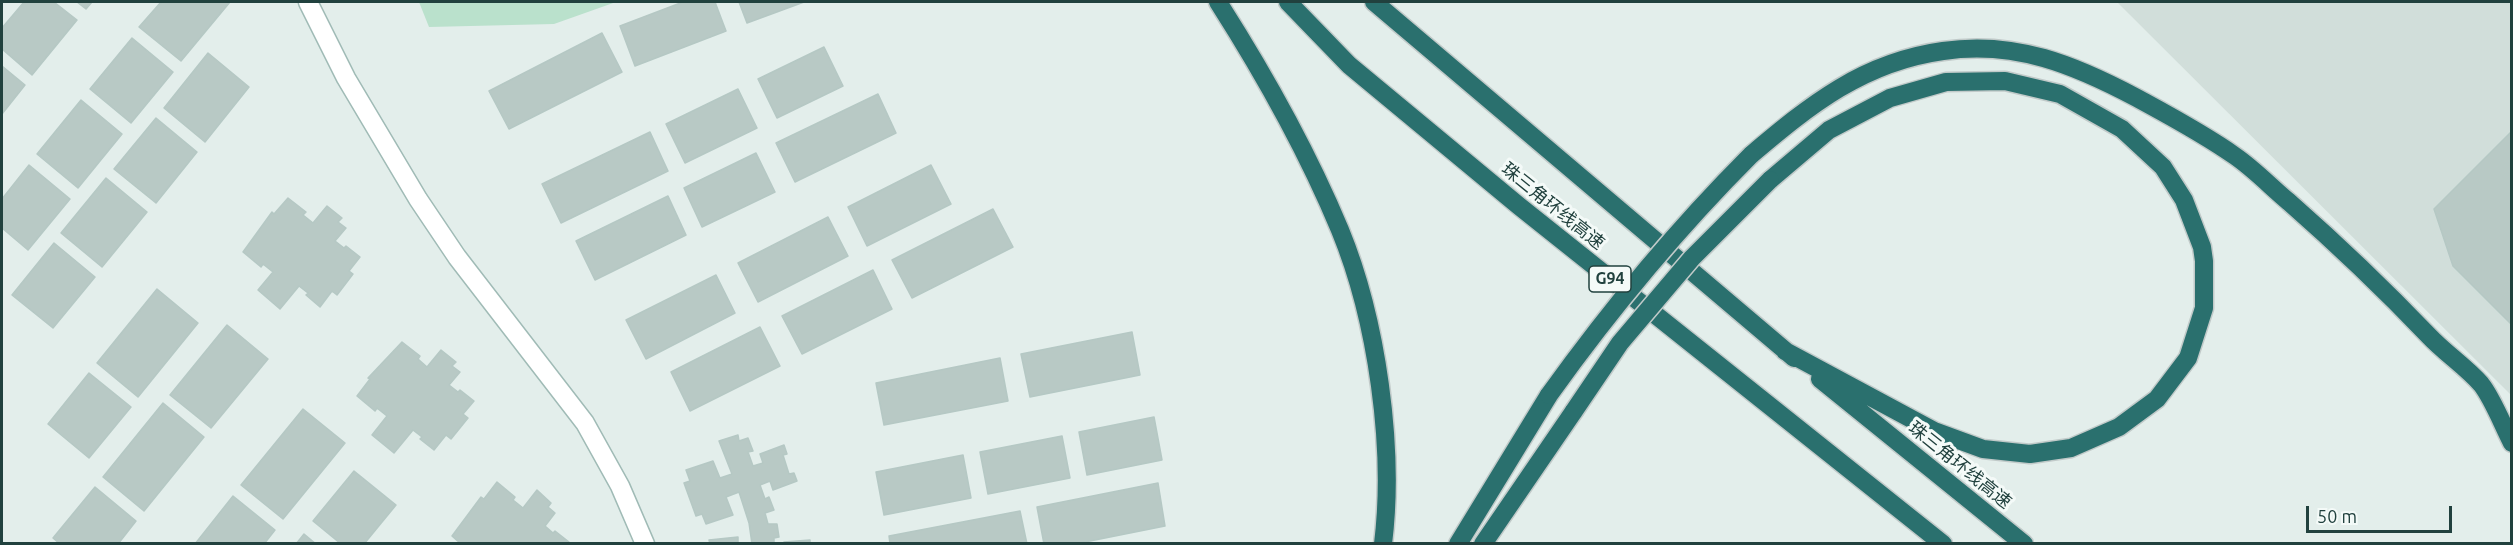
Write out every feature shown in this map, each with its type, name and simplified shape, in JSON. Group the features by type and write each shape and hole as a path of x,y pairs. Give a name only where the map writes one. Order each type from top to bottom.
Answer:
{"highway":[{"path":"1218,2 1278,104 1311,167 1341,232 1362,298 1378,371 1386,445 1387,518 1383,543"},
{"name":"珠三角环线高速","path":"1288,2 1349,65 1483,176 1943,543"},
{"name":"珠三角环线高速","path":"1374,2 1785,351 2024,543"},
{"path":"1458,543 1549,395 1579,354 1649,265 1751,155 1821,98 1849,81 1880,67 1912,57 1944,51 1975,49 2013,51 2048,58 2085,71 2173,117 2236,157 2378,282 2437,344 2482,385 2511,443"},
{"path":"1483,543 1620,343 1692,258 1770,180 1829,130 1890,98 1946,82 2005,81 2060,94 2122,129 2163,167 2184,200 2202,247 2204,308 2188,358 2157,399 2119,427 2071,448 2030,454 1983,449 1934,431 1785,351"}],"street":[{"path":"308,2 352,88 418,199 458,258 585,423 620,486 645,543"}],"shaded area":[{"path":"2117,2 2511,2 2511,395"}],"green space":[{"path":"419,2 616,2 554,24 429,27"}],"building":[{"path":"24,2 54,2 77,20 32,75 2,49 2,28"},
{"path":"77,2 92,2 86,9"},
{"path":"161,2 230,2 181,61 139,27"},
{"path":"683,2 715,2 726,31 635,66 620,26"},
{"path":"739,2 804,2 747,23"},
{"path":"602,33 622,72 509,129 489,91"},
{"path":"132,38 173,72 131,123 90,89"},
{"path":"824,47 843,86 777,118 758,79"},
{"path":"208,53 249,87 205,142 164,108"},
{"path":"2,66 25,85 2,114"},
{"path":"738,89 757,128 685,163 666,124"},
{"path":"878,94 896,133 795,182 776,143"},
{"path":"81,100 122,134 78,188 37,154"},
{"path":"156,118 197,152 156,203 114,169"},
{"path":"2512,131 2512,325 2453,266 2434,209"},
{"path":"650,132 668,171 561,223 542,184"},
{"path":"756,153 775,192 702,227 684,188"},
{"path":"29,165 70,199 28,250 2,228 2,199"},
{"path":"931,165 951,204 867,246 848,207"},
{"path":"106,178 147,212 102,267 61,233"},
{"path":"668,196 686,235 595,280 576,241"},
{"path":"288,198 306,212 303,215 313,223 327,206 342,218 338,222 346,228 335,241 360,257 349,271 353,274 337,295 332,291 320,307 299,286 280,309 258,290 273,272 263,264 261,267 243,252 272,212 274,214"},
{"path":"993,209 1013,247 912,298 892,260"},
{"path":"828,217 848,256 758,302 738,263"},
{"path":"54,243 95,277 53,328 12,295"},
{"path":"873,270 892,309 802,354 782,316"},
{"path":"716,275 735,313 646,359 626,320"},
{"path":"157,289 198,323 138,397 97,363"},
{"path":"227,325 268,359 211,428 170,395"},
{"path":"760,327 780,366 690,411 671,372"},
{"path":"1132,332 1140,375 1030,397 1021,354"},
{"path":"402,342 420,356 418,359 427,367 441,350 456,362 452,366 460,372 449,385 474,401 463,414 468,418 451,439 446,435 434,450 413,430 394,453 372,435 387,416 377,408 375,411 357,396 370,379 368,378"},
{"path":"1000,358 1008,401 884,425 876,383"},
{"path":"89,373 131,407 89,458 48,424"},
{"path":"163,403 204,437 144,511 103,477"},
{"path":"303,409 345,443 283,519 241,485"},
{"path":"1154,417 1162,460 1087,475 1079,432"},
{"path":"738,435 739,441 748,438 753,451 748,452 753,466 763,463 760,454 784,445 787,454 783,455 789,474 794,473 797,481 773,490 770,481 760,485 765,499 769,497 774,510 765,513 768,524 777,524 779,537 774,538 774,544 752,544 749,523 739,492 726,497 733,515 706,524 702,514 696,516 684,483 690,481 686,470 713,461 720,478 732,474 719,441"},
{"path":"1062,436 1070,478 988,494 980,452"},
{"path":"963,455 971,498 884,515 876,472"},
{"path":"354,471 396,505 364,544 341,544 313,521"},
{"path":"497,482 515,497 513,500 523,508 537,490 551,503 548,507 555,513 545,526 553,533 555,531 569,542 568,544 461,544 452,536 481,497 484,499"},
{"path":"1158,483 1165,526 1075,544 1044,544 1037,507"},
{"path":"95,487 136,521 118,544 60,544 53,538"},
{"path":"233,496 275,530 264,544 195,544"},
{"path":"1020,511 1027,544 890,544 889,536"},
{"path":"304,534 316,544 296,544"},
{"path":"738,537 738,544 710,544 709,540"},
{"path":"810,540 810,544 785,544 784,542"}]}
